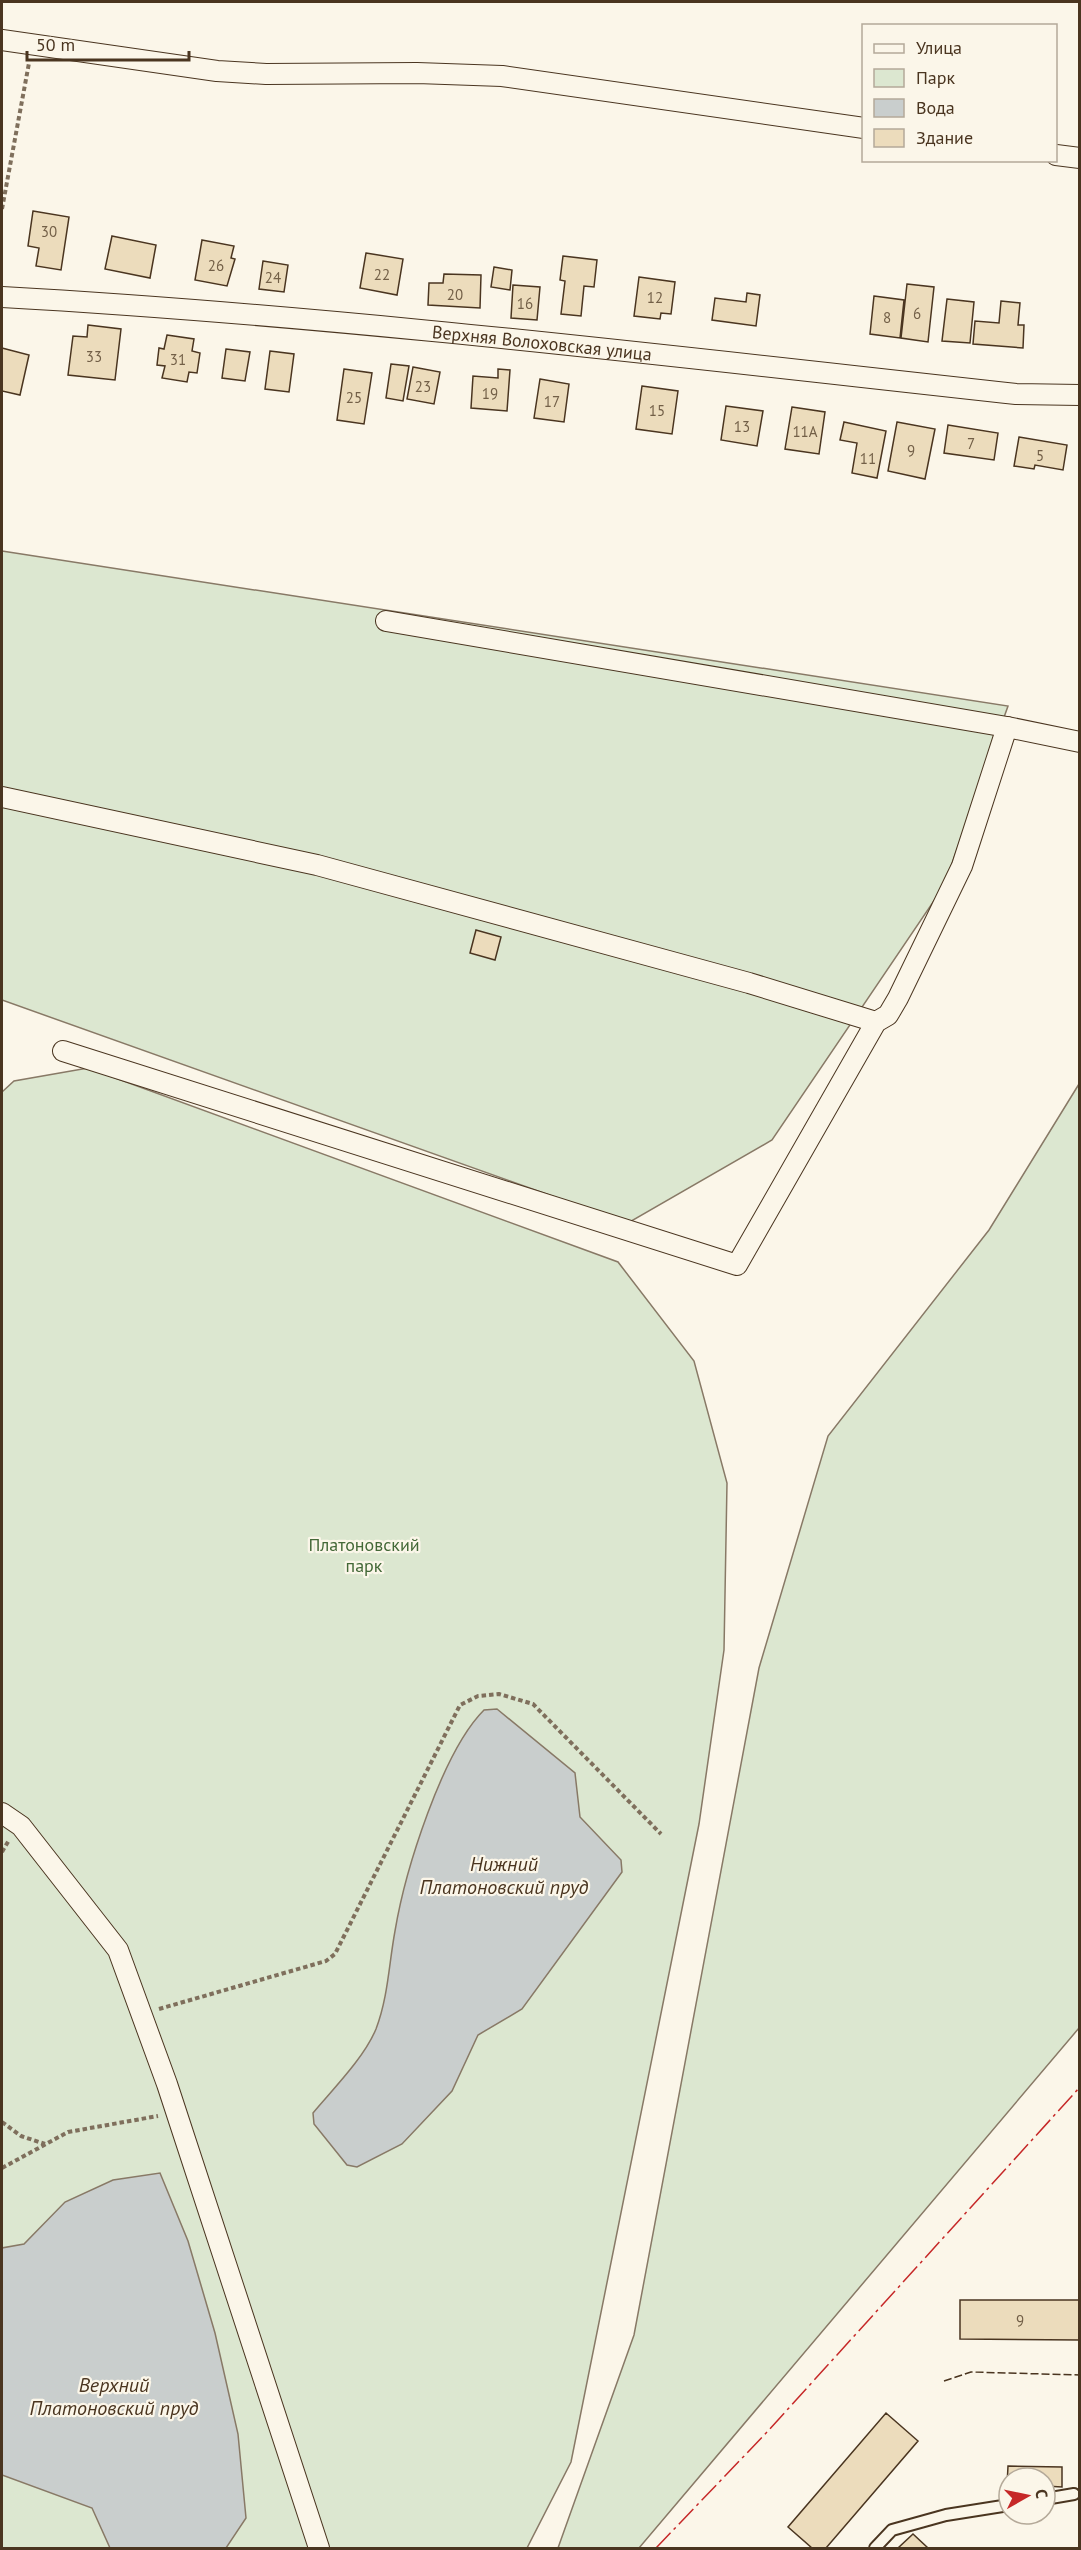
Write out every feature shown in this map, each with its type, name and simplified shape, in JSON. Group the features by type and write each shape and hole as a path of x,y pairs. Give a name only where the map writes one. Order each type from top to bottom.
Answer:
{"street":[{"path":"2,40 32,46 256,73 417,73 501,76 862,128"},
{"path":"1057,155 1080,158"},
{"name":"Верхняя Волоховская улица","path":"2,297 169,308 548,343 1016,394 1080,395"},
{"path":"386,621 1007,727 1080,742"},
{"path":"63,1050 737,1265 876,1022 888,1015 898,998 962,866 1007,727"},
{"path":"2,796 317,865 749,983 876,1022"},
{"path":"2,1813 21,1826 118,1950 167,2084 319,2548"}],"lane":[{"path":"1057,2497 1074,2494"},
{"path":"875,2548 892,2530 946,2516 997,2507"}],"path":[{"path":"2,210 32,46"},
{"path":"141,2014 326,1961 335,1954 459,1705 478,1696 499,1695 533,1704 661,1834"},
{"path":"2,1852 11,1838"},
{"path":"2,2168 68,2132 162,2115"},
{"path":"2,2122 21,2136 46,2144"}],"green space":[{"path":"2,551 1008,706 944,886 772,1140 628,1223 2,1000"},
{"name":"Платоновский парк","path":"88,1068 618,1262 694,1361 727,1483 724,1650 699,1824 571,2462 527,2548 2,2548 2,1092 14,1081"},
{"path":"1079,1084 1079,2028 639,2548 558,2548 634,2335 759,1668 828,1436 989,1230"}],"water":[{"name":"Нижний Платоновский пруд","path":"497,1709 575,1773 580,1817 621,1860 622,1872 522,2009 478,2035 452,2091 402,2144 357,2167 347,2165 314,2124 313,2113 339,2084 371,2040 386,1993 393,1943 407,1877 428,1814 440,1783 469,1729 484,1710"},
{"name":"Верхний Платоновский пруд","path":"160,2173 188,2241 215,2333 238,2434 246,2518 226,2548 110,2548 92,2508 2,2475 2,2248 24,2244 65,2202 113,2180"}],"building":[{"path":"33,211 69,217 61,270 36,266 39,248 28,246"},
{"path":"112,236 156,245 150,278 105,269"},
{"path":"202,240 234,246 231,258 235,259 227,286 195,280"},
{"path":"366,253 403,259 397,295 360,288"},
{"path":"563,256 597,260 594,287 584,286 581,316 561,314 565,281 560,280"},
{"path":"263,261 288,265 284,292 259,289"},
{"path":"494,267 512,270 510,290 491,287"},
{"path":"444,274 481,275 480,308 428,305 429,283 443,283"},
{"path":"639,277 675,282 671,314 661,313 660,319 634,316"},
{"path":"907,284 934,287 928,342 901,338"},
{"path":"513,285 540,287 537,320 511,318"},
{"path":"747,293 760,295 756,326 712,320 715,298 746,302"},
{"path":"874,296 904,300 900,338 870,334"},
{"path":"947,299 974,302 970,343 942,341"},
{"path":"1001,301 1020,303 1018,325 1024,325 1023,348 973,344 975,321 999,323"},
{"path":"88,325 121,329 115,380 68,375 73,336 87,337"},
{"path":"167,335 194,339 192,351 200,353 197,373 189,372 187,382 162,378 165,366 157,365 159,348 164,349"},
{"path":"2,348 29,355 20,395 2,391"},
{"path":"226,349 250,352 245,381 222,378"},
{"path":"270,351 294,354 289,392 265,389"},
{"path":"391,364 409,366 403,401 386,398"},
{"path":"413,367 440,372 434,404 407,399"},
{"path":"344,369 372,373 364,424 337,420"},
{"path":"498,369 510,370 507,411 471,408 473,376 498,378"},
{"path":"540,379 569,384 564,422 534,418"},
{"path":"642,386 678,391 672,434 636,429"},
{"path":"726,406 763,411 757,446 721,440"},
{"path":"792,407 825,412 819,454 785,449"},
{"path":"844,422 886,431 877,478 852,473 857,443 840,440"},
{"path":"897,422 935,429 925,479 888,471"},
{"path":"948,425 998,433 994,460 944,453"},
{"path":"1019,437 1067,445 1063,470 1035,465 1034,469 1014,466"},
{"path":"476,930 501,937 495,960 470,953"},
{"path":"960,2300 1080,2300 1080,2340 960,2339"},
{"path":"886,2413 918,2441 826,2548 812,2548 788,2527"},
{"path":"1057,2467 1062,2467 1062,2487 1057,2487"},
{"path":"913,2534 928,2548 898,2548"}],"fence":[{"path":"944,2381 971,2372 1080,2375"}],"power":[{"path":"656,2548 768,2431 1080,2087"}]}
